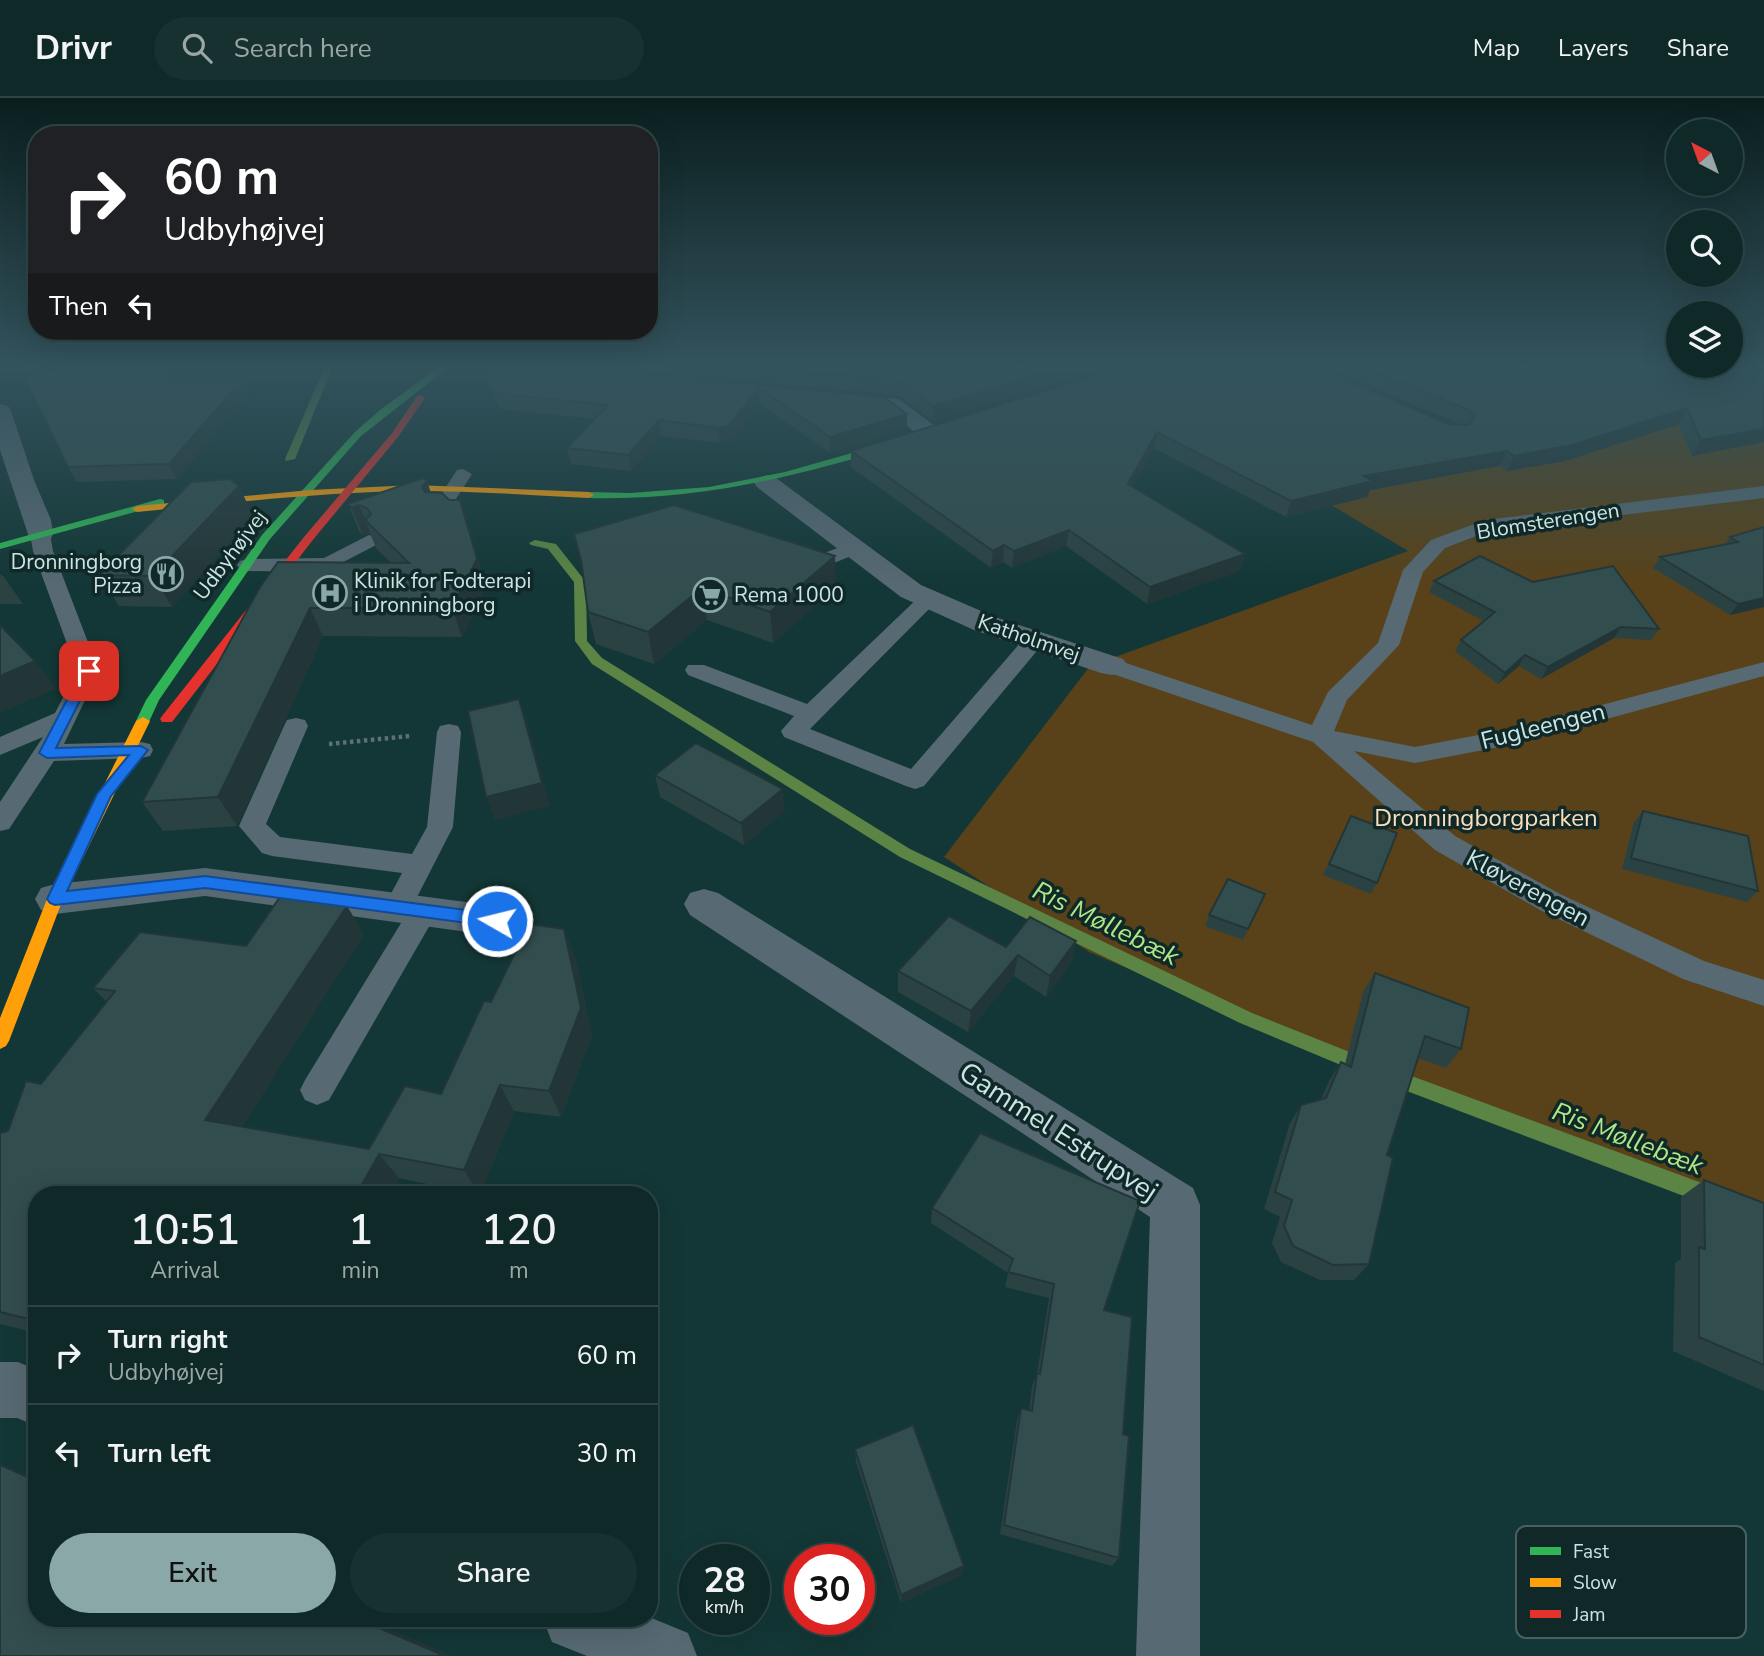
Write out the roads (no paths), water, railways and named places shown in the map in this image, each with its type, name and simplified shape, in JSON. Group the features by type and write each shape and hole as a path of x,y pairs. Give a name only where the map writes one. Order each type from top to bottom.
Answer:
{"street":[{"path":"8,439 21,480 38,520 40,534"},
{"name":"Udbyhøjvej","path":"134,750 153,700 266,537 354,439"},
{"name":"Udbyhøjvej","path":"0,1041 55,899 105,794 134,750 392,439"},
{"path":"414,471 458,481 557,492 609,496 683,495 767,482 913,439"},
{"path":"297,475 390,471"},
{"path":"0,547 40,534 246,481"},
{"path":"137,509 307,492 458,481"},
{"name":"Katholmvej","path":"767,482 911,591 928,600 1035,640 1112,666"},
{"path":"55,899 205,882 497,921"},
{"name":"Gammel Estrupvej","path":"704,904 1175,1205 1168,1656"},
{"path":"0,1390 28,1395"},
{"path":"594,1627 665,1656"}],"lane":[{"path":"444,514 449,510 444,502 458,481"},
{"name":"Blomsterengen","path":"1320,736 1336,697 1388,645 1413,570 1438,544 1485,526 1764,492"},
{"path":"0,822 47,753 62,719 89,671 43,551 40,534"},
{"path":"247,565 314,566 330,563 369,541"},
{"path":"782,557 808,565 854,548"},
{"path":"928,600 793,730 915,780 1035,640"},
{"name":"Katholmvej","path":"1112,666 1320,736"},
{"name":"Fugleengen","path":"1320,736 1415,755 1515,736 1764,668"},
{"path":"696,670 811,714"},
{"path":"0,747 62,719"},
{"path":"317,1090 411,909 419,865 440,827 449,732"},
{"name":"Kløverengen","path":"1320,736 1445,843 1550,902 1693,970 1764,993"},
{"path":"291,737 253,825 271,845 419,865"},
{"path":"47,753 134,750"}],"waterway":[{"name":"Ris Møllebæk","path":"290,459 299,439"},
{"name":"Ris Møllebæk","path":"535,543 552,546 580,582 581,641 597,661 905,853 1246,1018 1366,1067"},
{"name":"Ris Møllebæk","path":"1390,1076 1710,1196"}],"place":[{"name":"Dronningborg Pizza","path":"166,574"},
{"name":"Klinik for Fodterapi i Dronningborg","path":"330,593"},
{"name":"Rema 1000","path":"710,595"}],"park label":[{"name":"Dronningborgparken","path":"1486,818"}]}
